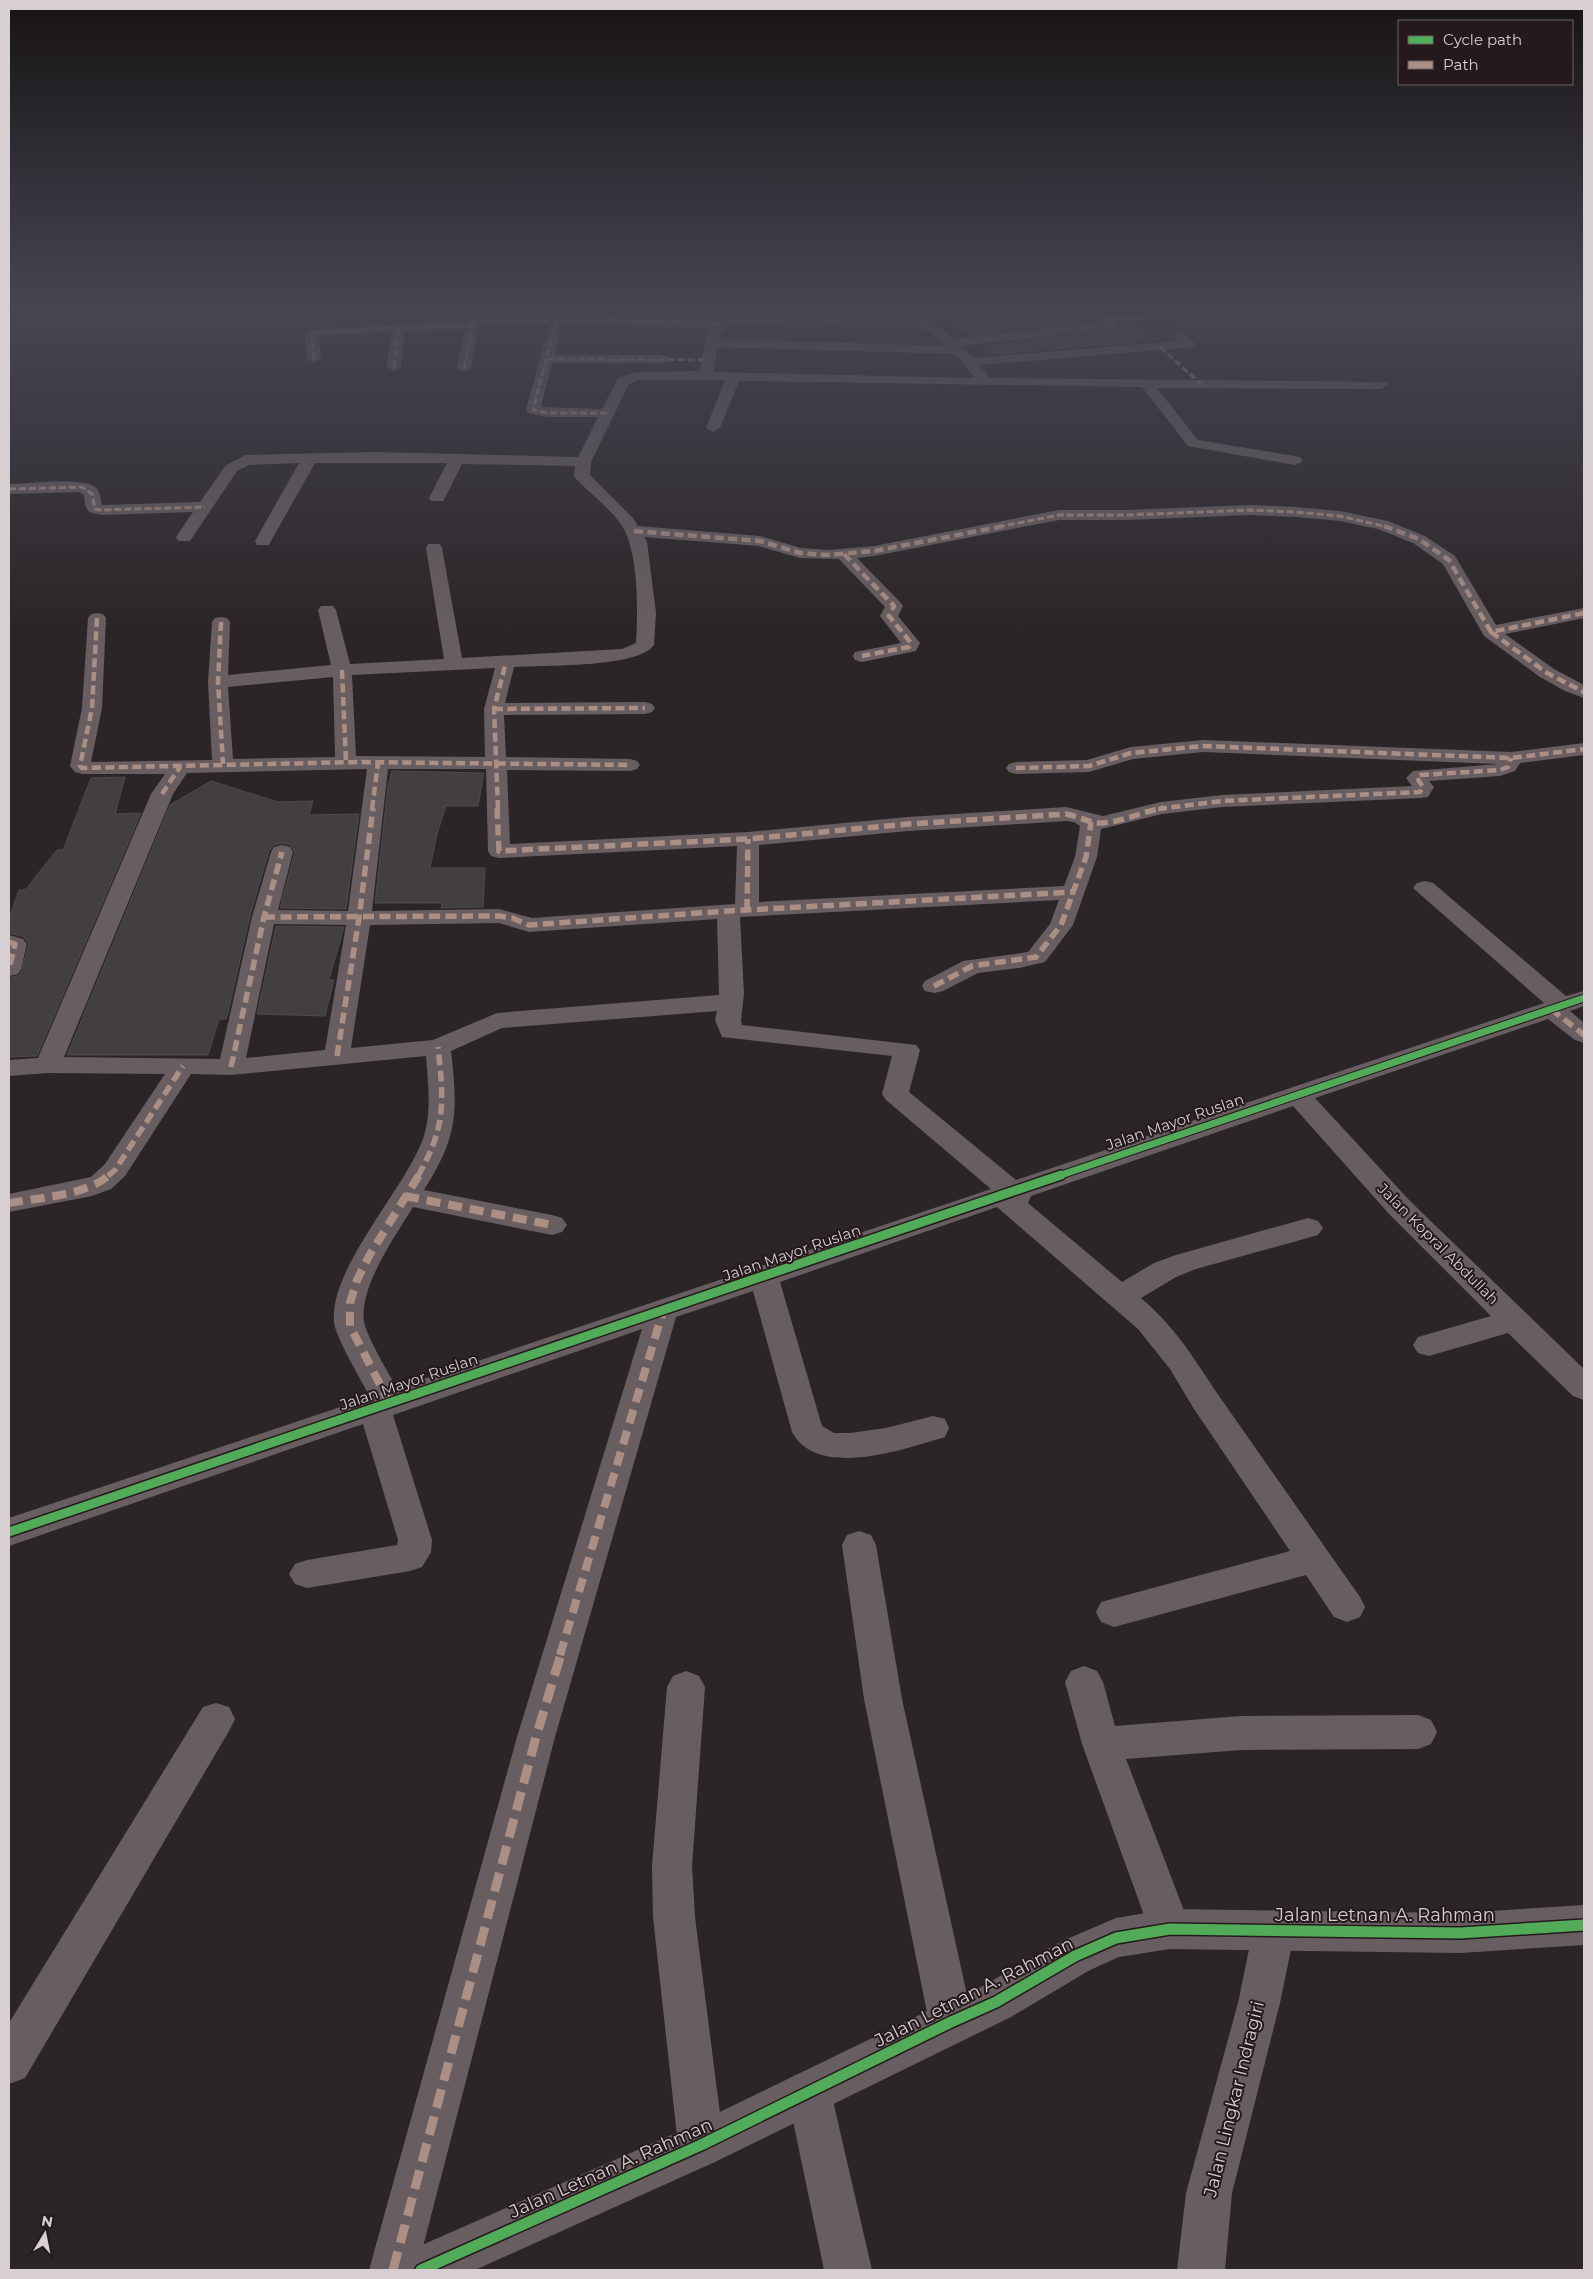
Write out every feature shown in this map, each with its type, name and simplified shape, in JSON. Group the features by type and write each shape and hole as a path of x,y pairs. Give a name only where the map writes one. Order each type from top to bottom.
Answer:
{"street":[{"path":"218,682 342,670 614,656 642,649 646,642 647,613 639,542 634,531 615,507 598,494 582,476 583,462 605,416"},
{"path":"713,428 718,416"},
{"path":"1172,416 1193,443 1295,460"},
{"path":"184,537 231,468 238,462 258,458 375,456 583,462"},
{"path":"263,541 310,458"},
{"path":"436,498 456,459"},
{"path":"9,488 82,486 91,490 94,495 95,509 101,510 205,507"},
{"path":"634,531 760,541 800,554 844,554 1059,515 1080,513 1125,515 1265,510 1351,518 1402,532 1423,541 1451,561 1491,632 1533,663 1573,688 1584,692"},
{"path":"434,548 454,664"},
{"path":"844,554 894,606 888,616 912,643 909,647 862,656"},
{"path":"327,610 342,670 346,762"},
{"path":"1491,632 1540,620 1584,613"},
{"path":"98,618 92,708 80,766 82,768 346,762 630,765"},
{"path":"222,622 218,682 223,764"},
{"path":"506,662 494,709 499,851 748,839 908,824 1066,814 1080,816 1091,822 1104,823 1161,808 1222,801 1420,792 1423,787 1417,778 1420,775 1500,770 1508,766 1511,758"},
{"path":"494,709 645,708"},
{"path":"1016,768 1071,768 1089,766 1131,753 1203,746 1511,758 1559,751 1584,750"},
{"path":"337,1056 359,918 378,763"},
{"path":"48,1065 162,794 180,767"},
{"path":"934,986 972,966 1019,961 1036,957 1061,925 1086,857 1091,822"},
{"path":"748,839 737,911 731,1002 728,1020 731,1032 907,1050 895,1094 1149,1321 1181,1361 1205,1401 1347,1607"},
{"path":"230,1067 264,917 282,852"},
{"path":"1425,888 1565,1004 1584,1035"},
{"path":"264,917 499,916 512,918 529,925 1074,892"},
{"path":"9,942 15,944 9,969"},
{"path":"9,1068 48,1065 230,1067 438,1047 497,1021 731,1002"},
{"name":"Jalan Mayor Ruslan","path":"9,1532 383,1406 580,1337 1010,1197 1297,1094 1565,1004"},
{"path":"307,1574 410,1557 414,1552 415,1540 383,1406 349,1322 351,1301 363,1267 423,1168 437,1138 443,1104 438,1047"},
{"path":"9,1202 82,1189 100,1183 115,1170 183,1066"},
{"name":"Jalan Kopral Abdullah","path":"1297,1094 1331,1135 1385,1192 1584,1388"},
{"path":"405,1196 552,1225"},
{"path":"1120,1296 1164,1270 1308,1228"},
{"path":"764,1277 808,1432 814,1439 824,1443 851,1447 933,1428"},
{"path":"393,2270 536,1737 663,1311"},
{"path":"1428,1345 1514,1320"},
{"path":"860,1544 883,1699 952,2022"},
{"path":"1114,1612 1314,1559"},
{"path":"1084,1682 1101,1744 1170,1929"},
{"path":"686,1687 672,1874 674,1917 702,2145"},
{"path":"9,2062 216,1719"},
{"path":"1101,1744 1241,1733 1418,1732"},
{"name":"Jalan Letnan A. Rahman","path":"421,2270 702,2145 996,2002 1075,1956 1116,1938 1170,1929 1460,1933 1584,1925"},
{"name":"Jalan Lingkar Indragiri","path":"1201,2270 1209,2193 1259,2003 1274,1930"},
{"path":"809,2092 848,2270"}],"building":[{"path":"392,771 484,773 478,806 446,806 437,834 430,868 485,868 483,907 441,908 442,903 375,903 388,786"},
{"path":"125,777 115,814 141,813 37,1056 9,1057 9,978 20,975 29,944 24,937 9,933 9,918 19,890 25,890 57,850 63,850 91,778"},
{"path":"211,781 278,802 313,801 309,815 359,814 346,909 280,908 295,852 290,845 282,843 274,845 269,851 250,916 228,1013 226,1019 219,1019 208,1055 67,1055 170,805"},
{"path":"276,926 344,927 329,980 334,980 325,1016 257,1014"}],"marked path":[{"path":"9,489 82,487 92,494 95,509 101,510 205,507"},
{"path":"634,531 760,541 800,553 827,555 874,551 1059,515 1127,515 1250,510 1296,512 1340,516 1382,525 1419,539 1453,564 1491,632 1532,622 1584,613"},
{"path":"844,554 894,606 889,616 911,643 909,647 862,656"},
{"path":"97,618 92,708 80,766 82,768 359,762 630,765"},
{"path":"221,622 218,682 223,764"},
{"path":"1491,632 1547,673 1584,692"},
{"path":"506,662 494,709 499,851 748,839 908,824 1066,814 1080,816 1087,821 1103,823 1161,808 1222,801 1420,792 1423,787 1417,778 1420,775 1500,770 1508,767 1511,758"},
{"path":"342,670 346,762"},
{"path":"494,709 645,708"},
{"path":"1016,768 1071,768 1089,766 1131,753 1203,746 1511,758 1584,749"},
{"path":"337,1056 359,918 378,763"},
{"path":"162,794 180,767"},
{"path":"934,986 972,966 1019,961 1036,957 1061,925 1086,857 1091,822"},
{"path":"747,910 748,839"},
{"path":"231,1067 264,917 282,852"},
{"path":"264,917 499,916 512,918 529,925 728,911 1074,892"},
{"path":"9,942 15,944 9,969"},
{"path":"1551,1009 1584,1035"},
{"path":"390,1404 350,1326 350,1303 357,1280 369,1256 429,1158 437,1138 442,1104 438,1047"},
{"path":"9,1203 82,1189 101,1183 115,1170 183,1066"},
{"path":"405,1196 552,1225"},
{"path":"393,2270 536,1737 663,1311"}],"cycle path":[{"path":"9,1532 1584,998"},
{"path":"421,2270 701,2145 951,2022 996,2002 1075,1956 1116,1938 1170,1929 1460,1933 1584,1925"}]}
